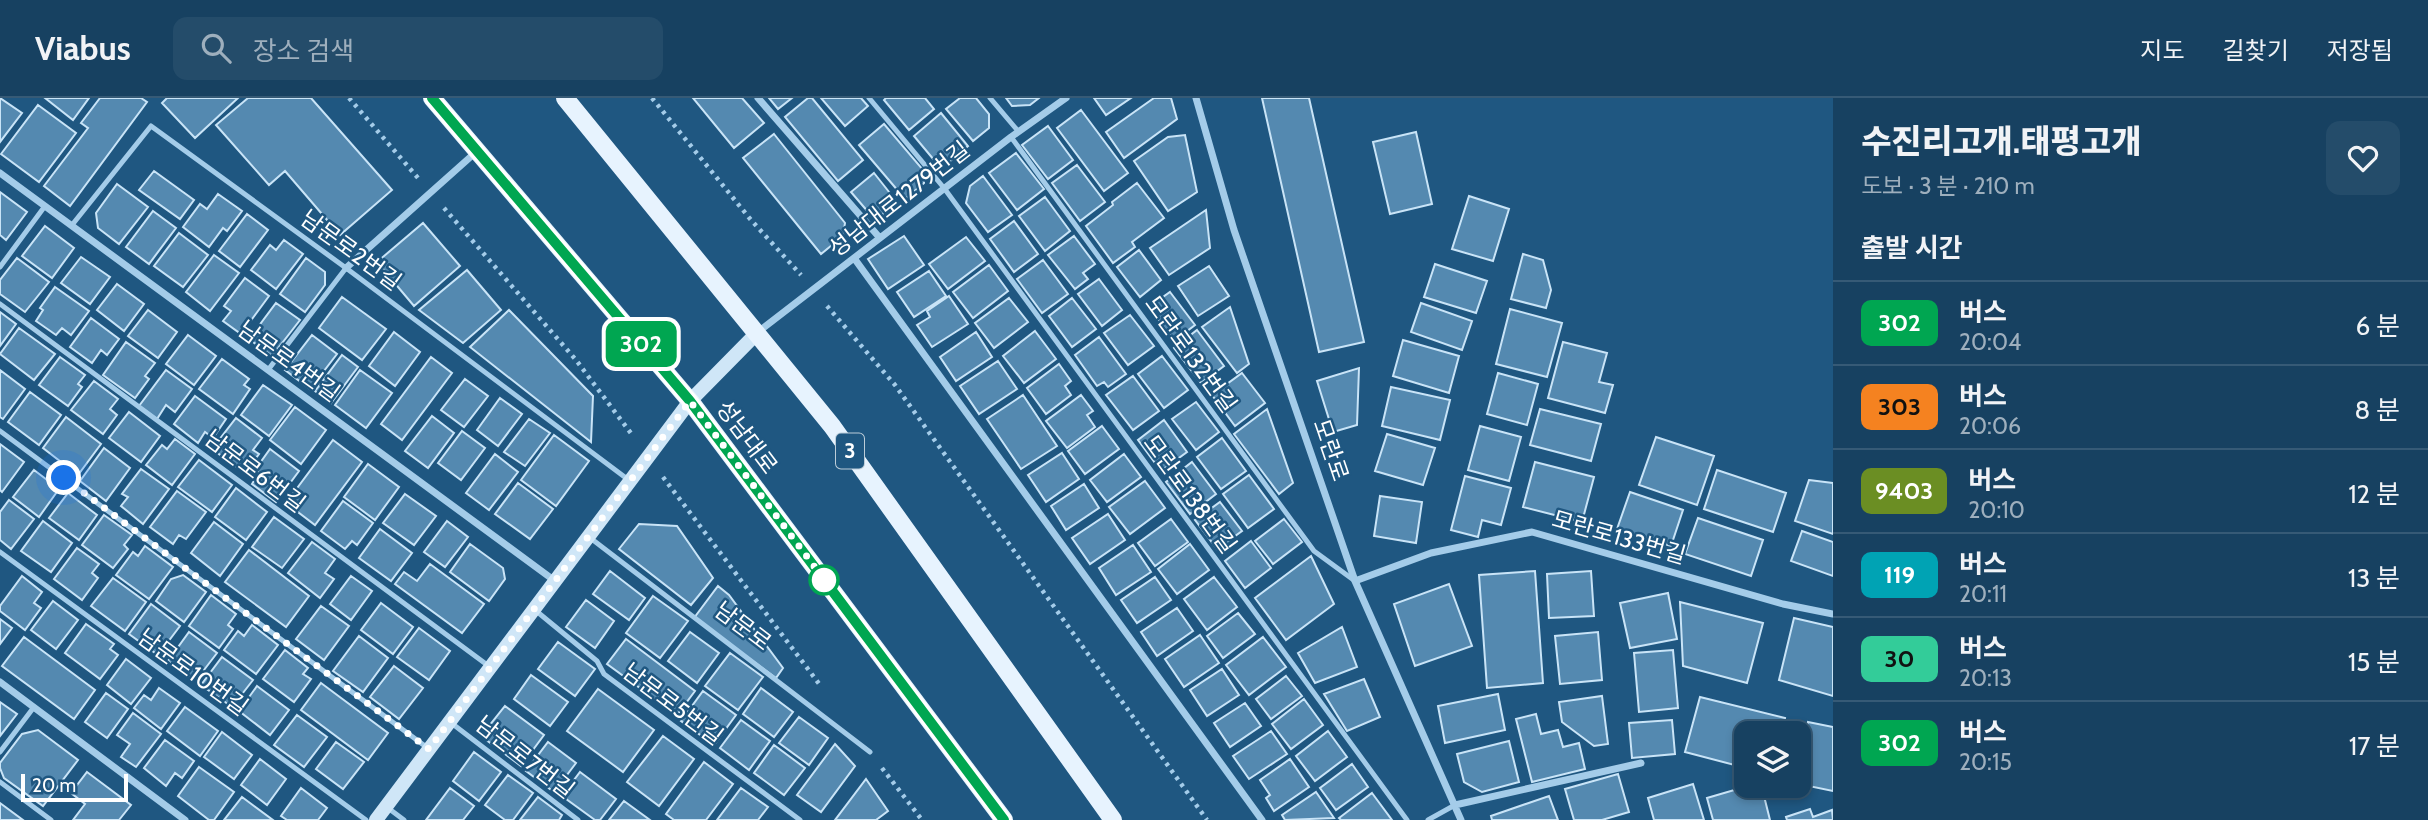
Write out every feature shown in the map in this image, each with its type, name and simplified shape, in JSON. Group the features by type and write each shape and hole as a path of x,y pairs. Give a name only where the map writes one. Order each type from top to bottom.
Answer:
{"main road":[{"name":"성남대로","path":"432,98 690,401 1004,820"},
{"name":"3","path":"565,98 832,426 1114,820"},
{"path":"376,820 690,401 757,333"}],"street":[{"path":"758,98 879,237"},
{"name":"성남대로1279번길","path":"757,333 1018,131 1066,98"},
{"name":"모란로","path":"1196,98 1234,230 1355,581 1461,820"},
{"path":"346,268 477,151"},
{"name":"남문로4번길","path":"0,173 555,581"},
{"path":"853,258 1262,820"},
{"name":"모란로133번길","path":"1355,581 1431,553 1532,532 1783,604 1833,614"},
{"path":"0,682 185,820"},
{"path":"1455,805 1642,763"}],"lane":[{"name":"모란로138번길","path":"869,98 944,188 1407,820"},
{"path":"990,98 1018,131"},
{"name":"남문로2번길","path":"72,225 151,126 630,481"},
{"name":"모란로132번길","path":"1011,137 1314,551 1355,581"},
{"path":"0,267 46,205"},
{"path":"268,370 346,268"},
{"name":"남문로6번길","path":"0,304 490,667"},
{"path":"0,431 429,749"},
{"name":"남문로","path":"588,537 870,752"},
{"name":"남문로10번길","path":"0,552 366,820"},
{"name":"남문로5번길","path":"534,609 597,661 604,674 800,820"},
{"path":"0,752 34,707"},
{"name":"남문로7번길","path":"450,721 578,820"},
{"path":"0,782 51,820"},
{"path":"1428,820 1455,805"},
{"path":"386,806 404,820"}],"path":[{"path":"652,98 751,220 895,385 1207,820"}],"building":[{"path":"0,98 22,113 0,142"},
{"path":"45,98 89,98 73,120"},
{"path":"100,98 141,98 147,102 70,206 44,186 88,128 81,123"},
{"path":"167,98 238,98 195,138 162,103"},
{"path":"248,98 311,98 392,190 340,235 285,171 269,185 216,125"},
{"path":"693,98 742,98 764,123 734,148"},
{"path":"769,98 792,98 778,109"},
{"path":"808,98 812,98 863,160 838,181 785,117"},
{"path":"821,98 861,98 868,106 845,126"},
{"path":"925,98 934,109 909,130 884,100"},
{"path":"960,98 976,98 989,114 989,128 973,141 946,109"},
{"path":"1006,98 1039,98 1030,105 1012,106"},
{"path":"1094,98 1131,98 1106,115"},
{"path":"1154,98 1171,98 1177,119 1124,158 1106,132"},
{"path":"1262,98 1309,98 1364,342 1319,352"},
{"path":"38,105 76,133 39,182 1,154"},
{"path":"1081,110 1128,173 1104,191 1057,128"},
{"path":"941,113 968,146 949,162 934,160 914,136"},
{"path":"884,124 924,171 924,183 905,199 859,145"},
{"path":"1048,126 1073,160 1048,179 1022,145"},
{"path":"1416,132 1432,204 1390,214 1373,142"},
{"path":"774,134 845,223 843,236 821,254 743,158"},
{"path":"1185,135 1197,192 1168,211 1134,161 1168,137"},
{"path":"1016,153 1044,189 1017,210 989,173"},
{"path":"1077,165 1105,202 1080,221 1052,183"},
{"path":"154,171 194,200 180,219 139,190"},
{"path":"874,173 897,202 875,220 851,192"},
{"path":"983,176 1012,215 988,232 966,203 970,186"},
{"path":"1137,183 1164,218 1132,242 1135,247 1113,263 1086,226"},
{"path":"117,184 148,207 119,244 98,228 96,213"},
{"path":"0,192 27,212 6,240 0,235"},
{"path":"218,194 242,211 227,231 223,228 209,247 183,227 200,204 207,209"},
{"path":"1469,196 1509,209 1493,261 1452,249"},
{"path":"1045,197 1070,231 1045,251 1019,216"},
{"path":"1206,210 1210,248 1169,275 1150,248"},
{"path":"153,211 176,228 149,264 126,247"},
{"path":"247,214 268,230 240,267 219,251"},
{"path":"1014,221 1038,254 1014,272 990,239"},
{"path":"423,223 460,266 414,306 377,262"},
{"path":"45,226 74,248 52,278 22,256"},
{"path":"179,233 208,255 183,287 154,266"},
{"path":"904,236 924,265 888,289 868,259"},
{"path":"1074,236 1095,264 1083,273 1088,279 1075,289 1048,255"},
{"path":"966,237 985,261 948,289 929,264"},
{"path":"284,240 303,254 276,289 251,270 270,245 276,250"},
{"path":"1139,250 1161,280 1140,297 1117,267"},
{"path":"1523,254 1543,260 1551,290 1546,308 1511,299"},
{"path":"214,255 239,273 210,311 186,292"},
{"path":"81,257 110,277 90,304 61,283"},
{"path":"17,258 49,282 25,312 0,294 0,280"},
{"path":"306,258 325,272 325,285 305,312 280,294"},
{"path":"1043,260 1068,294 1042,313 1017,279"},
{"path":"1435,264 1487,281 1476,313 1424,297"},
{"path":"989,265 1008,291 973,318 953,292"},
{"path":"1209,266 1229,296 1198,316 1178,286"},
{"path":"467,270 501,310 463,343 419,310"},
{"path":"929,271 946,296 914,317 897,292"},
{"path":"245,278 269,296 241,334 223,321 231,311 224,306"},
{"path":"1099,279 1122,310 1102,326 1078,294"},
{"path":"117,284 144,304 124,331 97,310"},
{"path":"55,287 89,311 71,335 62,328 56,335 36,321 43,310 40,308"},
{"path":"1170,292 1195,325 1174,341 1149,307"},
{"path":"949,296 968,324 932,347 917,325 930,317 927,311"},
{"path":"342,297 386,329 362,360 319,328"},
{"path":"1009,298 1028,322 994,348 975,323"},
{"path":"1072,298 1096,329 1072,347 1049,316"},
{"path":"276,303 300,320 272,356 249,339"},
{"path":"1421,303 1472,321 1462,350 1411,332"},
{"path":"1230,307 1249,364 1237,373 1202,327"},
{"path":"1510,309 1562,323 1547,377 1496,364"},
{"path":"148,310 177,332 158,358 128,336"},
{"path":"509,310 593,396 591,442 470,347"},
{"path":"0,312 16,324 0,346"},
{"path":"1130,315 1154,346 1128,365 1104,333"},
{"path":"91,318 119,339 107,355 101,350 92,363 70,347"},
{"path":"19,328 55,354 34,380 0,354"},
{"path":"1197,330 1224,366 1201,383 1174,348"},
{"path":"1035,331 1056,359 1024,383 1003,356"},
{"path":"394,332 420,352 395,386 369,366"},
{"path":"976,332 992,357 956,381 940,357"},
{"path":"188,335 216,356 194,385 166,364"},
{"path":"312,335 337,354 310,389 285,370"},
{"path":"1099,337 1126,374 1108,387 1104,382 1097,386 1075,355"},
{"path":"1403,340 1459,356 1449,393 1393,376"},
{"path":"126,342 155,363 145,376 149,379 135,398 103,375"},
{"path":"1563,342 1607,353 1599,382 1613,385 1605,413 1548,398"},
{"path":"342,355 358,367 331,403 315,391"},
{"path":"1162,356 1188,390 1164,408 1138,374"},
{"path":"60,357 85,375 78,384 82,387 68,406 39,385"},
{"path":"431,357 452,373 402,440 381,424"},
{"path":"222,359 249,379 244,385 250,389 233,414 199,389"},
{"path":"998,361 1017,389 979,414 960,386"},
{"path":"1059,364 1071,381 1065,386 1071,395 1046,414 1027,388"},
{"path":"1359,368 1357,425 1333,432 1317,381"},
{"path":"0,370 25,389 3,419 0,417"},
{"path":"166,370 192,389 175,412 166,405 157,419 139,406"},
{"path":"360,370 392,393 366,428 335,405"},
{"path":"1242,373 1265,403 1235,426 1212,395"},
{"path":"1498,373 1538,384 1527,425 1487,414"},
{"path":"1133,376 1159,411 1133,430 1106,395"},
{"path":"465,379 488,396 464,427 441,410"},
{"path":"94,381 118,399 110,409 117,415 103,434 71,410"},
{"path":"263,385 292,405 269,436 241,415"},
{"path":"1391,387 1450,400 1440,440 1382,426"},
{"path":"30,392 61,415 39,445 8,422"},
{"path":"1023,395 1057,446 1021,469 987,419"},
{"path":"1081,395 1093,411 1087,415 1095,427 1067,448 1046,421"},
{"path":"195,396 226,419 213,438 205,432 198,443 174,424"},
{"path":"500,398 522,414 498,446 477,430"},
{"path":"1196,402 1219,432 1196,450 1172,419"},
{"path":"295,407 326,430 301,464 270,440"},
{"path":"1267,409 1293,483 1279,494 1234,434"},
{"path":"1540,409 1601,424 1591,461 1530,445"},
{"path":"129,412 160,436 141,462 109,438"},
{"path":"432,416 454,433 428,468 405,451"},
{"path":"66,417 101,444 78,475 43,448"},
{"path":"236,418 262,438 253,450 259,454 245,473 212,449"},
{"path":"529,419 550,433 525,466 504,452"},
{"path":"1164,420 1187,452 1161,471 1138,440"},
{"path":"1102,426 1119,449 1085,474 1068,451"},
{"path":"1480,426 1521,437 1509,481 1468,470"},
{"path":"462,431 485,448 461,480 438,463"},
{"path":"1387,434 1435,448 1423,485 1375,471"},
{"path":"554,435 589,461 556,506 521,480"},
{"path":"1656,437 1714,456 1697,505 1639,485"},
{"path":"1222,438 1246,471 1221,489 1197,457"},
{"path":"175,439 195,454 172,485 146,465 162,445 167,449"},
{"path":"333,440 362,462 315,525 286,503"},
{"path":"0,444 24,462 2,492 0,490"},
{"path":"104,448 130,468 106,501 80,481"},
{"path":"270,449 299,471 276,502 252,484 259,473 255,470"},
{"path":"1062,453 1079,479 1046,502 1028,475"},
{"path":"495,454 518,472 489,510 466,493"},
{"path":"1124,454 1141,477 1107,502 1090,480"},
{"path":"199,460 232,485 212,512 178,487"},
{"path":"1192,462 1216,494 1190,514 1166,482"},
{"path":"1535,462 1594,477 1582,522 1523,507"},
{"path":"368,464 399,487 375,520 344,497"},
{"path":"141,469 169,489 143,524 121,506 128,497 122,494"},
{"path":"34,470 59,489 39,517 13,497"},
{"path":"1717,470 1786,493 1773,532 1704,509"},
{"path":"1249,475 1274,509 1248,528 1223,494"},
{"path":"1465,476 1511,488 1501,525 1482,520 1478,537 1451,530"},
{"path":"1809,480 1833,483 1833,534 1795,521"},
{"path":"1145,481 1165,508 1130,534 1109,507"},
{"path":"518,483 553,509 530,539 495,514"},
{"path":"1084,484 1099,508 1066,530 1051,506"},
{"path":"236,488 267,512 246,540 215,517"},
{"path":"177,491 206,512 186,539 179,535 173,544 150,527"},
{"path":"1630,492 1683,510 1671,546 1617,529"},
{"path":"68,493 97,515 79,540 49,518"},
{"path":"405,494 436,516 414,545 383,523"},
{"path":"1380,496 1422,502 1416,543 1374,536"},
{"path":"9,500 34,519 11,549 0,540 0,512"},
{"path":"343,501 373,523 357,545 352,541 345,549 321,531"},
{"path":"1220,502 1242,531 1217,549 1195,520"},
{"path":"1108,514 1125,540 1090,564 1072,538"},
{"path":"104,515 132,535 124,545 128,549 113,568 82,545"},
{"path":"274,517 304,539 282,568 252,547"},
{"path":"1698,518 1763,540 1751,576 1685,554"},
{"path":"1171,519 1188,542 1155,566 1138,543"},
{"path":"1284,519 1302,542 1273,564 1255,541"},
{"path":"43,521 72,543 51,572 21,551"},
{"path":"447,521 468,537 445,567 424,552"},
{"path":"214,522 243,544 220,576 191,553"},
{"path":"639,524 677,526 713,578 691,605 619,549"},
{"path":"380,529 412,553 391,581 359,558"},
{"path":"1802,531 1833,542 1833,576 1791,561"},
{"path":"1251,541 1271,568 1245,588 1225,561"},
{"path":"312,542 335,559 325,573 334,579 320,598 288,573"},
{"path":"470,544 503,568 505,579 489,601 450,572"},
{"path":"1190,544 1209,570 1177,594 1158,569"},
{"path":"1133,545 1151,572 1116,595 1099,568"},
{"path":"145,546 173,567 149,599 116,575 133,552 138,556"},
{"path":"77,548 99,564 92,573 98,578 82,600 54,579"},
{"path":"249,550 309,596 286,627 225,582"},
{"path":"1311,556 1334,604 1286,640 1255,598"},
{"path":"430,564 484,604 462,633 395,584 404,572 417,581"},
{"path":"610,571 645,598 629,620 593,594"},
{"path":"1535,571 1543,683 1487,688 1479,575"},
{"path":"1591,571 1594,616 1549,618 1547,574"},
{"path":"183,575 206,592 184,622 156,601 171,579"},
{"path":"22,576 42,592 34,603 41,608 25,630 0,611 0,606"},
{"path":"351,576 372,591 351,620 330,604"},
{"path":"1155,577 1171,600 1137,623 1121,600"},
{"path":"1214,577 1237,607 1207,630 1184,599"},
{"path":"113,578 146,602 125,631 91,606"},
{"path":"1449,584 1472,646 1415,666 1394,604"},
{"path":"718,586 729,595 783,668 776,678 694,618"},
{"path":"1668,593 1677,639 1630,648 1620,603"},
{"path":"211,595 236,614 228,625 233,629 219,648 189,626"},
{"path":"653,596 688,621 660,658 626,633"},
{"path":"586,600 614,621 595,648 566,627"},
{"path":"53,601 78,620 56,649 31,630"},
{"path":"1680,602 1763,623 1747,683 1683,666"},
{"path":"381,603 413,627 393,654 361,630"},
{"path":"151,604 180,626 158,655 129,634"},
{"path":"321,606 349,626 324,660 296,639"},
{"path":"1177,608 1193,631 1157,656 1141,632"},
{"path":"1238,613 1255,634 1223,658 1207,636"},
{"path":"1794,618 1833,627 1833,696 1779,680"},
{"path":"0,619 12,628 0,644"},
{"path":"86,624 114,644 110,649 118,655 100,679 65,653"},
{"path":"252,625 278,645 256,674 224,650 238,631 244,636"},
{"path":"1342,627 1357,667 1315,683 1298,653"},
{"path":"419,628 450,651 429,680 397,657"},
{"path":"189,632 217,653 204,670 201,668 192,679 168,661"},
{"path":"690,632 719,653 697,683 668,661"},
{"path":"1598,632 1602,680 1560,684 1555,636"},
{"path":"1200,635 1219,663 1184,687 1165,659"},
{"path":"359,636 388,658 363,692 333,671"},
{"path":"24,637 95,690 74,719 2,666"},
{"path":"1263,637 1286,667 1249,695 1226,665"},
{"path":"626,639 695,691 677,715 607,664"},
{"path":"558,642 595,669 575,696 538,669"},
{"path":"285,650 308,668 303,674 311,679 294,702 263,679"},
{"path":"1673,650 1678,708 1639,712 1634,653"},
{"path":"730,653 763,677 738,710 705,686"},
{"path":"222,657 253,680 232,707 201,685"},
{"path":"126,659 151,678 131,704 107,685"},
{"path":"394,666 423,688 399,719 370,697"},
{"path":"1222,669 1239,695 1207,716 1190,690"},
{"path":"531,675 568,702 550,726 514,699"},
{"path":"1286,676 1302,696 1271,719 1256,699"},
{"path":"1364,679 1380,717 1347,731 1324,694"},
{"path":"321,683 388,733 368,760 301,710"},
{"path":"257,686 289,710 270,735 239,711"},
{"path":"159,688 180,703 161,729 134,708 144,695 151,700"},
{"path":"761,688 793,712 774,737 743,714"},
{"path":"598,689 654,730 623,772 567,731"},
{"path":"703,691 736,715 714,745 681,721"},
{"path":"106,693 128,709 107,738 85,722"},
{"path":"1498,694 1505,730 1445,743 1438,706"},
{"path":"1602,696 1608,744 1594,746 1562,722 1559,702"},
{"path":"1700,697 1785,718 1784,721 1734,721 1734,765 1685,752"},
{"path":"1304,699 1323,725 1291,749 1272,724"},
{"path":"0,702 17,714 0,736"},
{"path":"1245,703 1261,726 1230,747 1214,723"},
{"path":"505,706 544,735 521,766 481,736"},
{"path":"185,707 218,731 200,756 167,731"},
{"path":"133,713 161,734 136,767 121,757 130,744 117,735"},
{"path":"1536,714 1541,734 1558,730 1563,747 1579,743 1585,769 1532,782 1516,719"},
{"path":"297,715 327,737 304,767 274,745"},
{"path":"799,717 828,738 809,765 779,743"},
{"path":"741,720 770,741 749,770 720,748"},
{"path":"1672,720 1675,754 1632,758 1629,723"},
{"path":"1811,723 1833,727 1833,791 1811,786"},
{"path":"38,730 78,760 43,806 4,778 0,768 0,763 22,734"},
{"path":"1271,731 1287,754 1249,779 1233,756"},
{"path":"1328,731 1347,757 1315,781 1296,756"},
{"path":"222,732 252,755 234,779 204,757"},
{"path":"663,736 694,759 659,806 627,782"},
{"path":"165,740 194,761 182,778 175,773 166,786 144,768"},
{"path":"1509,741 1519,782 1482,792 1464,782 1457,754"},
{"path":"336,742 364,762 343,789 316,769"},
{"path":"548,742 576,763 554,792 526,771"},
{"path":"835,744 855,766 821,812 797,795"},
{"path":"774,745 805,768 784,795 754,773"},
{"path":"474,752 501,772 479,801 453,781"},
{"path":"260,759 286,779 267,805 241,785"},
{"path":"1290,759 1309,787 1274,811 1266,798 1270,795 1260,780"},
{"path":"704,762 733,784 706,820 674,820 666,814"},
{"path":"1352,764 1368,787 1336,810 1320,788"},
{"path":"199,767 234,792 214,820 209,820 178,796"},
{"path":"87,772 131,805 119,820 73,820 85,804 71,793"},
{"path":"580,772 616,799 600,820 595,820 562,796"},
{"path":"1618,774 1629,812 1602,820 1574,820 1565,789"},
{"path":"508,775 533,793 513,820 505,820 485,805"},
{"path":"866,779 888,811 876,820 835,820"},
{"path":"1693,784 1704,820 1654,820 1648,798"},
{"path":"301,788 327,808 318,820 287,820 281,816"},
{"path":"450,788 474,806 463,820 426,820"},
{"path":"741,788 768,807 758,820 717,820"},
{"path":"1734,790 1734,798 1764,798 1770,820 1713,820 1707,798"},
{"path":"1316,792 1334,818 1285,820 1282,815"},
{"path":"1372,793 1392,820 1339,818"},
{"path":"1549,796 1558,820 1492,820 1491,816"},
{"path":"242,797 273,820 224,820"},
{"path":"538,797 562,815 559,820 520,820"},
{"path":"624,801 650,820 609,820"},
{"path":"0,803 23,820 0,820"},
{"path":"1810,809 1813,817 1832,810 1833,820 1787,820 1786,817"}],"bus line":[{"name":"302","path":"432,98 690,401 1004,820"}],"route":[{"path":"64,478 429,749 690,401 829,586 824,580"}]}
